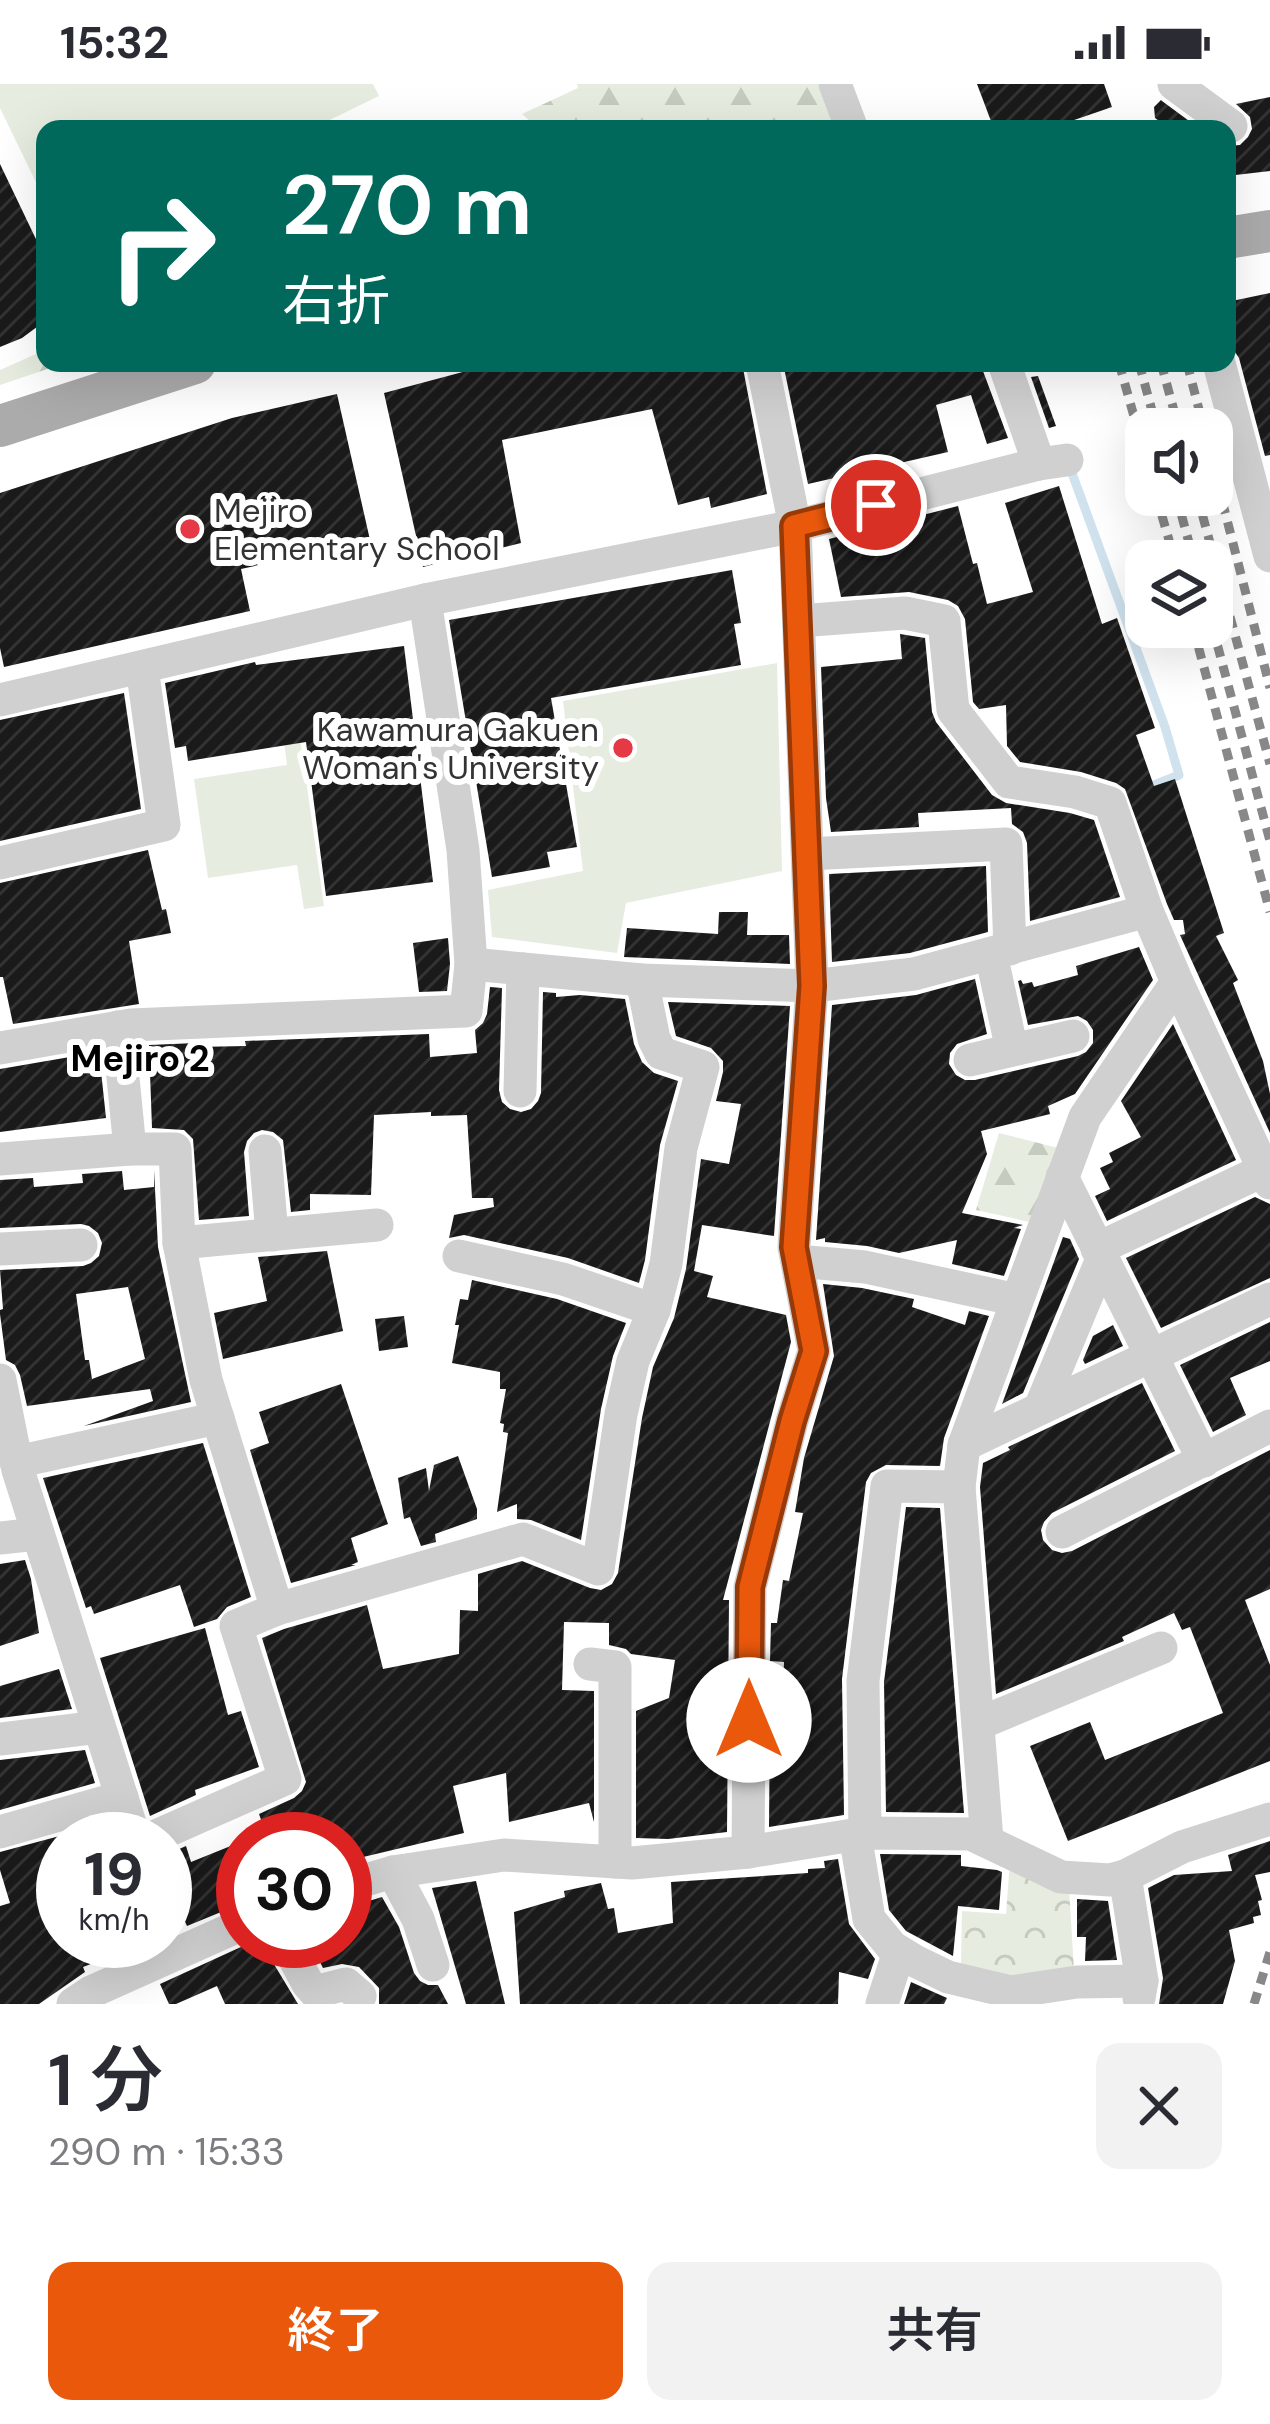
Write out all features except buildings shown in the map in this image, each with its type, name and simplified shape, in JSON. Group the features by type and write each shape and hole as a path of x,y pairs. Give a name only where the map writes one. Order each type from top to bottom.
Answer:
{"main road":[{"path":"1236,237 1270,232"},
{"path":"0,426 167,372"}],"street":[{"path":"835,84 849,120"},
{"path":"1174,84 1223,120"},
{"path":"748,1852 750,1587 814,1351 794,1247 812,986 799,621 794,526 764,372"},
{"path":"0,700 425,600 794,526 1053,462 1008,372"},
{"path":"1221,372 1270,556"},
{"path":"0,1048 118,1027 466,1011 471,964 463,850 425,600"},
{"path":"799,621 905,613 944,621 952,710 1009,782 1076,792 1110,803 1177,982 1267,1176 1100,1254 1040,1408"},
{"path":"0,863 164,825 142,668"},
{"path":"808,854 1006,844 1001,951 1012,1050"},
{"path":"471,964 642,980 812,986 914,974 1148,911"},
{"path":"520,1091 523,969"},
{"path":"192,1820 285,1779 236,1626 277,1609 523,1539 598,1569 621,1414 633,1361 666,1264 681,1148 703,1067 661,1053 642,980"},
{"path":"988,1840 959,1487 964,1445 1085,1118 1177,982"},
{"path":"118,1027 130,1149"},
{"path":"970,1060 1073,1036"},
{"path":"0,1160 175,1149 179,1243 206,1380 277,1609"},
{"path":"265,1151 272,1235"},
{"path":"1062,1177 1204,1461"},
{"path":"179,1243 377,1226"},
{"path":"0,1249 82,1245"},
{"path":"459,1256 563,1279 654,1310"},
{"path":"797,1262 865,1267 1017,1300"},
{"path":"964,1445 1270,1299"},
{"path":"0,1379 16,1462 37,1534 127,1812"},
{"path":"16,1462 218,1418"},
{"path":"1062,1532 1270,1426"},
{"path":"959,1487 887,1486 863,1681 860,1833 869,1919 899,1952 948,1977 1010,1998 1077,1982 1140,1993 1125,1876"},
{"path":"0,1538 37,1534"},
{"path":"978,1724 1161,1648"},
{"path":"590,1664 615,1667 615,1862"},
{"path":"0,1739 99,1727"},
{"path":"0,1832 122,1797"},
{"path":"372,1878 504,1855 632,1863 748,1852 860,1833 971,1834 1061,1877 1110,1880 1182,1847 1270,1819"},
{"path":"393,1872 418,1918 436,1977"},
{"path":"74,2004 91,1992 153,1969 216,1938"},
{"path":"882,2004 899,1952"},
{"path":"299,1968 315,1992 346,1984 360,1996"}],"green space":[{"path":"0,84 373,84 379,96 330,120 36,120 36,182 0,108"},
{"path":"577,84 818,84 832,120 529,120 522,114 578,88"},
{"path":"36,354 38,372 0,385 0,370"},
{"path":"289,661 324,906 304,909 297,865 208,878 194,779 287,765 274,664"},
{"path":"777,663 782,871 626,903 617,953 492,937 488,890 583,871 563,701"},
{"path":"999,1133 1062,1149 1039,1224 976,1210"},
{"path":"1010,1861 1069,1888 1074,1970 1018,1978 961,1964 962,1911 1006,1914"}],"waterway":[{"path":"1069,465 1179,775 1144,789"}],"railway":[{"path":"1122,372 1132,408"},
{"path":"1141,372 1151,408"},
{"path":"1163,372 1173,408"},
{"path":"1189,372 1199,408"},
{"path":"1162,516 1169,540"},
{"path":"1182,516 1188,540"},
{"path":"1203,516 1270,764"},
{"path":"1226,516 1270,688"},
{"path":"1199,648 1270,912"},
{"path":"1218,648 1270,841"},
{"path":"1254,2004 1270,1952"}],"place":[{"name":"Mejiro Elementary School","path":"190,529"},
{"name":"Kawamura Gakuen Woman's University","path":"623,748"}],"district":[{"name":"Mejiro 2","path":"140,1058"}],"route":[{"path":"749,1720 750,1587 814,1351 794,1247 812,986 794,526 876,505"}]}
